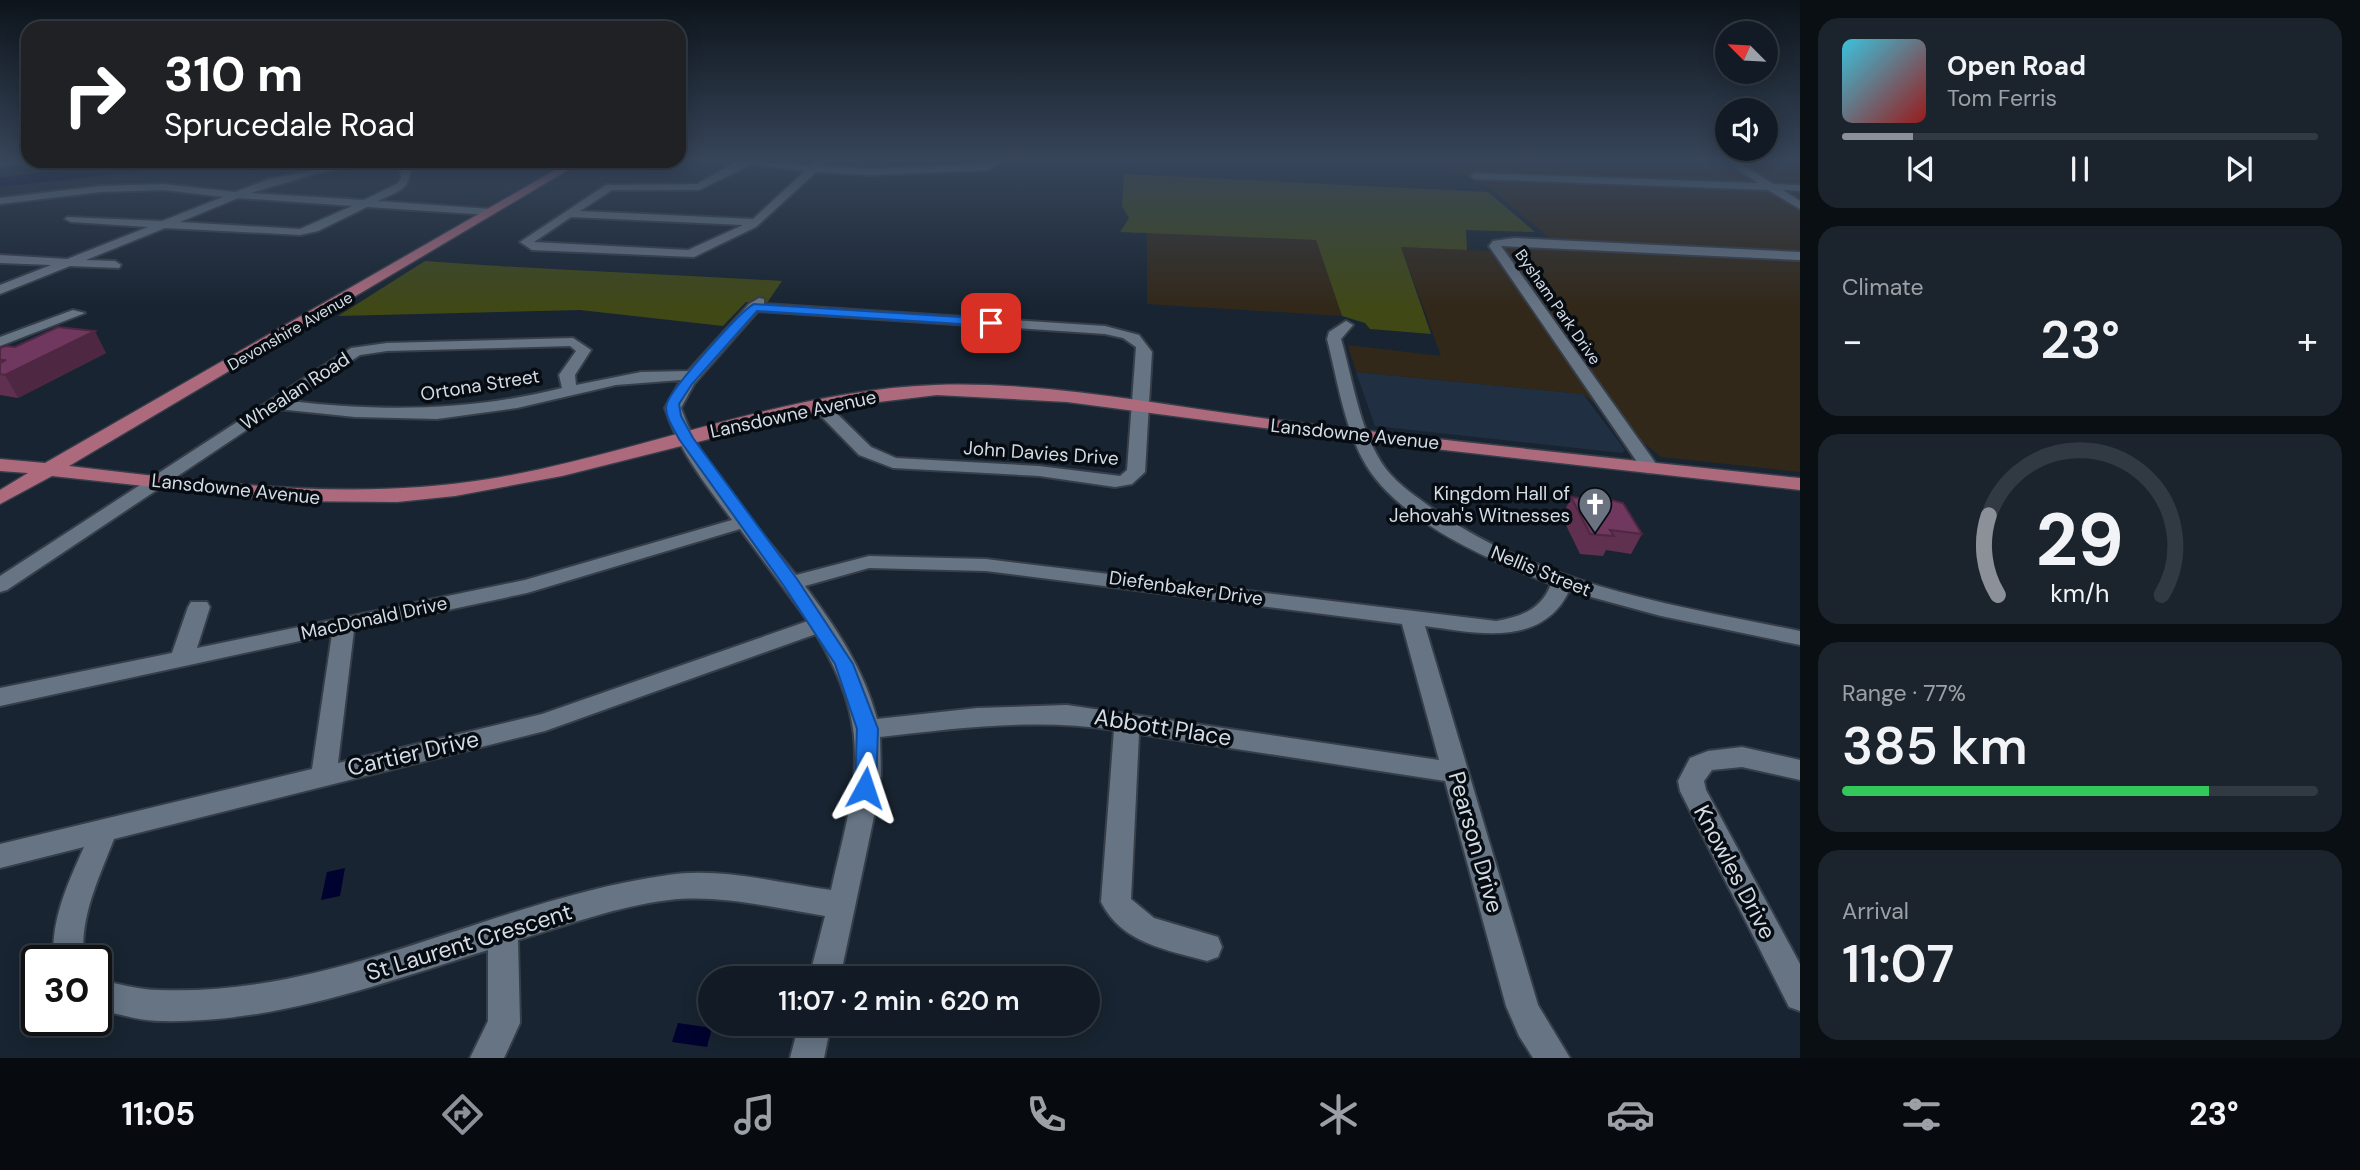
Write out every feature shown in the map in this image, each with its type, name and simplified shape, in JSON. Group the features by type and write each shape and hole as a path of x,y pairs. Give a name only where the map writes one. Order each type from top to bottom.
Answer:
{"main road":[{"name":"Devonshire Avenue","path":"0,498 495,209"},
{"name":"Lansdowne Avenue","path":"0,465 293,498 425,494 521,480 819,405 896,393 975,390 1800,484"}],"street":[{"path":"0,290 199,209"},
{"path":"71,219 300,232 354,209"},
{"path":"459,209 491,212"},
{"path":"576,209 526,242 533,246 690,254 757,222 770,209"},
{"path":"569,214 757,222"},
{"name":"Bysham Park Drive","path":"1650,468 1494,246 1497,243 1514,241 1800,256"},
{"path":"0,259 73,260 115,265"},
{"name":"John Davies Drive","path":"692,376 757,305 1119,332 1143,346 1142,408 1136,472 1126,480 1115,482 1039,471 893,463 866,452 819,405"},
{"path":"0,342 78,313"},
{"name":"Nellis Street","path":"1346,325 1334,335 1334,339 1364,435 1377,469 1414,503 1482,546 1562,582 1638,605 1800,638"},
{"name":"Whealan Road","path":"0,585 354,352 387,347 573,342 584,350 567,375 570,391"},
{"name":"Ortona Street","path":"273,404 372,415 430,415 495,408 653,374 692,376"},
{"path":"692,376 673,404 674,416 686,439 791,583 844,664 868,729 865,788 828,966"},
{"name":"MacDonald Drive","path":"0,697 527,586 744,522"},
{"name":"Diefenbaker Drive","path":"791,583 869,562 976,564 1056,571 1489,628 1516,624 1545,612 1558,597 1562,582"},
{"path":"182,658 199,607"},
{"name":"Pearson Drive","path":"1412,619 1522,1006 1530,1025 1553,1058"},
{"path":"324,775 344,625"},
{"name":"Cartier Drive","path":"0,856 545,722 819,625"},
{"name":"Abbott Place","path":"868,729 1043,714 1127,721 1457,773"},
{"path":"1127,721 1116,902 1127,917 1137,924 1207,947"},
{"name":"Knowles Drive","path":"1800,770 1729,757 1699,765 1691,781 1693,791 1800,996"},
{"path":"68,945 75,912 104,831"},
{"name":"St Laurent Crescent","path":"112,997 156,1006 250,1002 329,985 503,934 603,901 668,887 710,886 842,905"},
{"path":"486,1058 504,1023 503,934"},
{"path":"807,1058 812,1036"}],"shaded area":[{"path":"1515,209 1800,209 1800,472 1661,457 1583,394 1356,372 1348,345 1441,356 1401,247 1491,251 1502,268 1521,274 1503,246 1557,244"},
{"path":"1147,233 1316,240 1342,316 1147,304"},
{"path":"1356,372 1583,394 1625,450 1622,453 1375,426"}],"green space":[{"path":"1124,209 1508,209 1535,232 1466,230 1467,250 1401,247 1431,334 1370,329 1365,323 1342,316 1316,240 1120,232 1129,218"},
{"path":"425,261 782,281 767,303 746,302 723,326 580,310 338,316"}],"water":[{"path":"345,868 340,896 321,900 327,872"},
{"path":"678,1023 698,1026 698,1036 710,1036 707,1047 672,1042"}],"building":[{"path":"58,327 95,331 5,375 0,374 0,363 6,360 0,360 0,348 15,347"},
{"path":"1592,495 1623,503 1642,534 1610,530 1614,536 1590,534 1571,497 1595,500"}],"place":[{"name":"Kingdom Hall of Jehovah's Witnesses","path":"1595,534"}],"route":[{"path":"865,788 869,759 868,729 855,687 844,664 791,583 686,439 674,416 673,404 687,382 754,307 991,323"}]}
